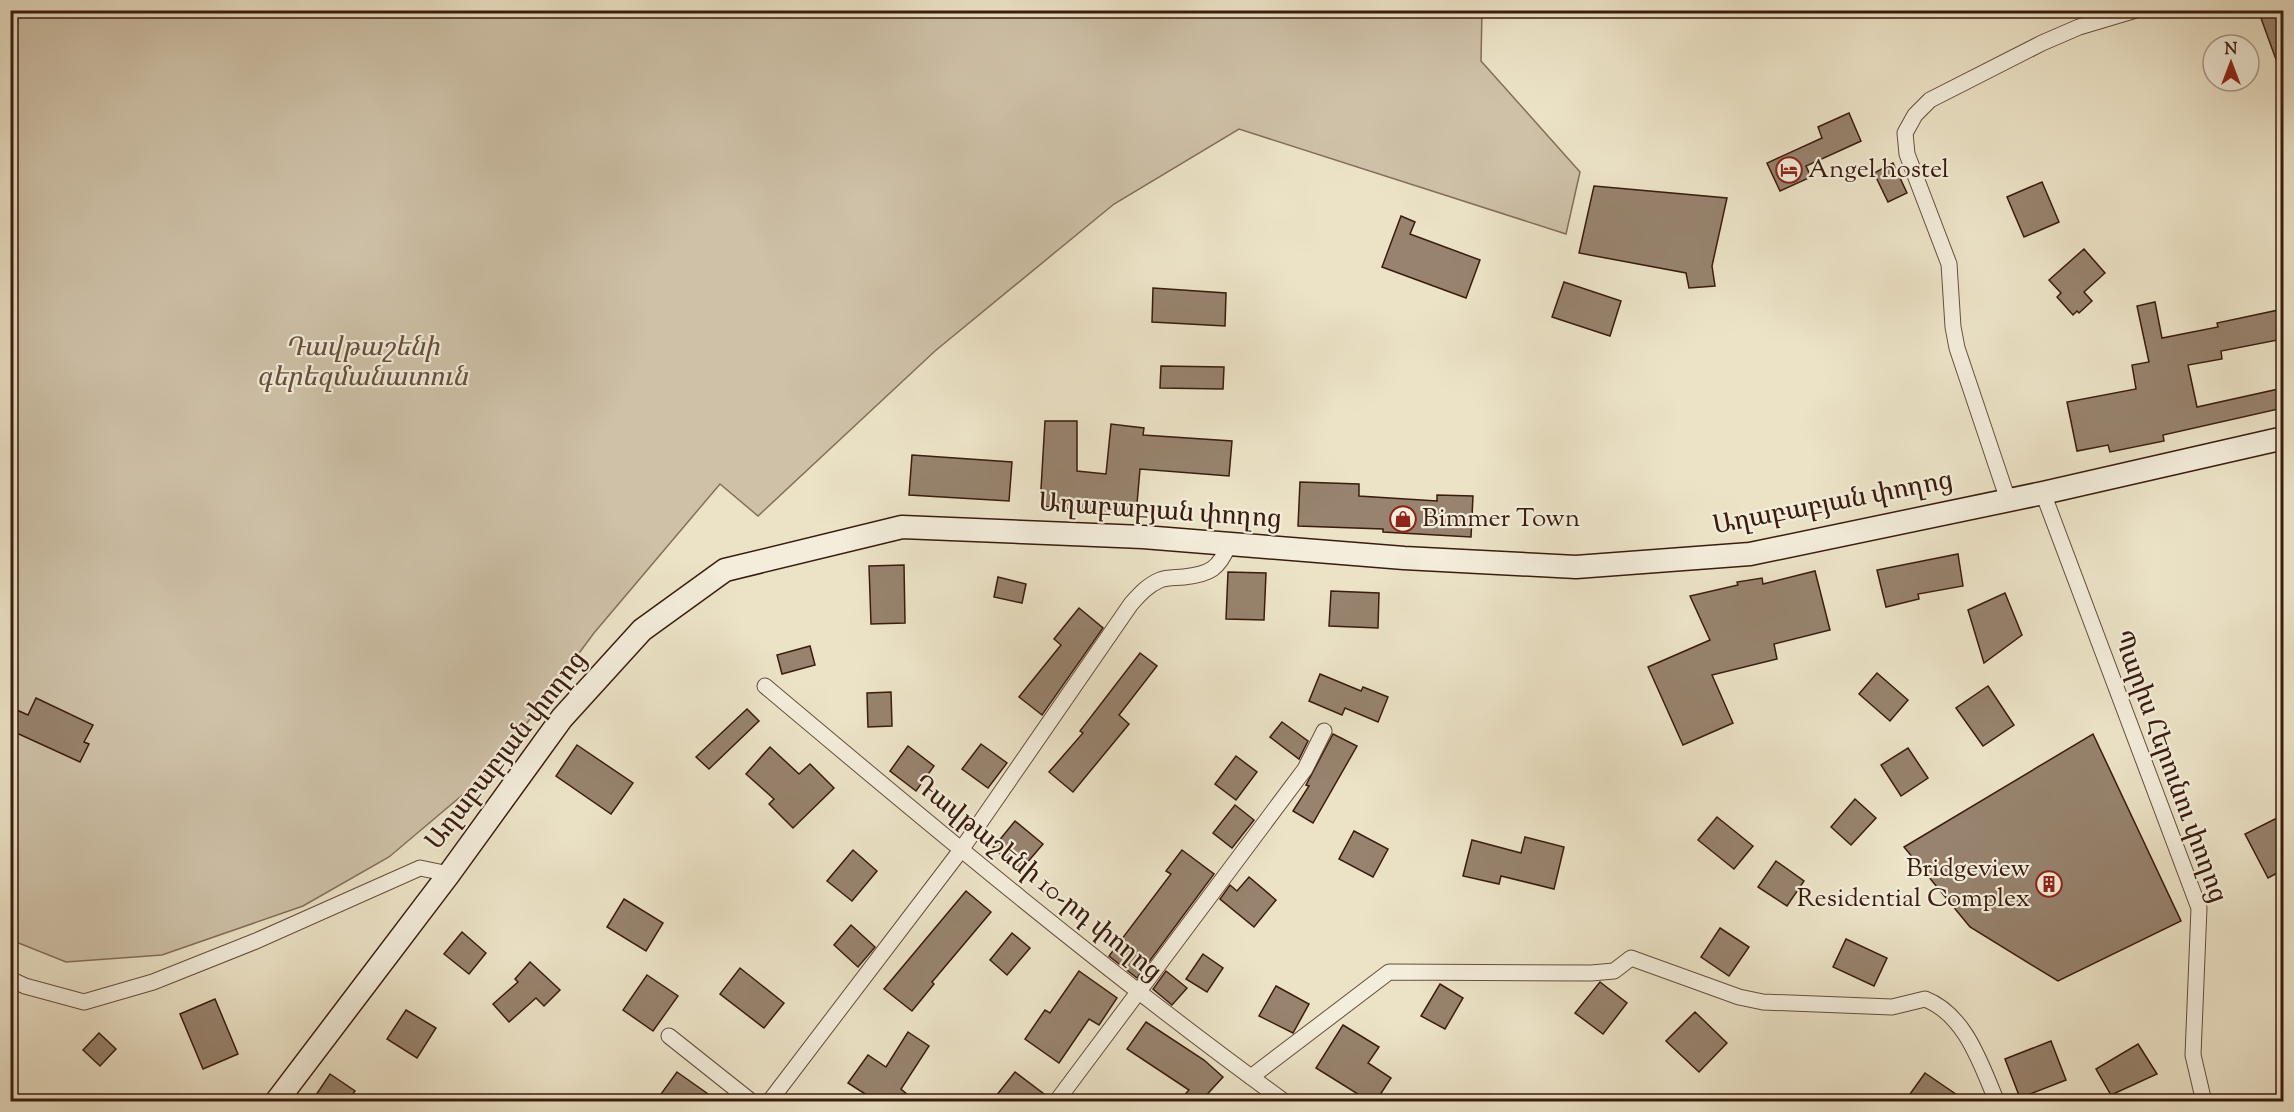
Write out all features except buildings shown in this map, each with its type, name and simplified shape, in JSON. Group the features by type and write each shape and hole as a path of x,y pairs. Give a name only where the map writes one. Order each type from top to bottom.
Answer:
{"street":[{"path":"2008,500 1958,348 1952,315 1949,264 1907,154 1905,133 1915,115 1930,100 2042,43 2079,27 2136,10"},
{"name":"Աղաբաբյան փողոց","path":"276,1101 449,874 562,718 642,630 725,570 902,528 1143,537 1576,567 1750,554 2043,493 2283,438"},
{"name":"Պարիս Հերունու փողոց","path":"2043,493 2199,908 2193,1055 2204,1101"},
{"path":"769,1101 961,850 1131,604 1146,588 1162,579 1185,577 1215,569 1222,562 1230,544"},
{"name":"Դավթաշենի 10-րդ փողոց","path":"765,686 961,850 1139,993 1285,1101"},
{"path":"1056,1101 1305,769 1324,731"},
{"path":"10,979 25,987 84,1002 153,982 256,941 420,868 449,874"},
{"path":"1251,1077 1389,972 1591,973 1614,971 1631,958 1739,997 1763,1002 1892,1007 1926,999 1947,1014 1968,1038 1997,1101"},
{"path":"669,1036 752,1101"}],"green space":[{"name":"Դավթաշենի գերեզմանատուն","path":"10,11 1482,11 1481,61 1580,172 1566,234 1239,129 1114,204 935,351 758,516 720,484 594,633 492,770 389,857 303,906 162,955 66,962 11,940"}],"place":[{"name":"Angel hostel","path":"1789,170"},
{"name":"Bimmer Town","path":"1403,519"},
{"name":"Bridgeview Residential Complex","path":"2049,884"}]}
